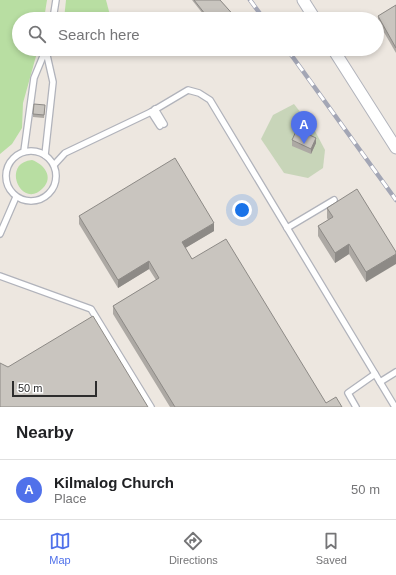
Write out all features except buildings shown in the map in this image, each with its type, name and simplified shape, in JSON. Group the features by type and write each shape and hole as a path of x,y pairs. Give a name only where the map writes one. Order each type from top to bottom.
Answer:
{"street":[{"path":"303,0 311,12"},
{"path":"337,56 396,148"}],"lane":[{"path":"54,12 56,0"},
{"path":"24,152 34,78 43,56"},
{"path":"45,155 53,82 47,56"},
{"path":"54,165 65,153 153,110 188,90 199,92 210,100 395,407"},
{"path":"153,110 162,125"},
{"path":"32,151 45,155 54,165 56,181 53,189 48,196 32,202 24,201 16,197 8,188 5,176 11,160 24,152 32,151"},
{"path":"0,234 16,197"},
{"path":"287,228 334,200"},
{"path":"0,276 91,309 151,407"},
{"path":"380,382 396,372"},
{"path":"356,407 348,393 375,374"}],"green space":[{"path":"0,0 47,0 45,12 12,12 12,56 36,56 23,103 22,128 12,144 0,154"},
{"path":"66,0 106,0 109,12 65,12"},
{"path":"294,104 315,131 325,150 323,168 308,178 284,173 261,139 273,115"},
{"path":"32,160 44,168 48,175 48,180 43,188 35,194 28,194 22,190 18,184 16,176 17,169 22,163"}],"railway":[{"path":"250,0 259,12"},
{"path":"292,56 396,200"}],"place":[{"name":"Kilmalog Church","path":"304,144"}]}
